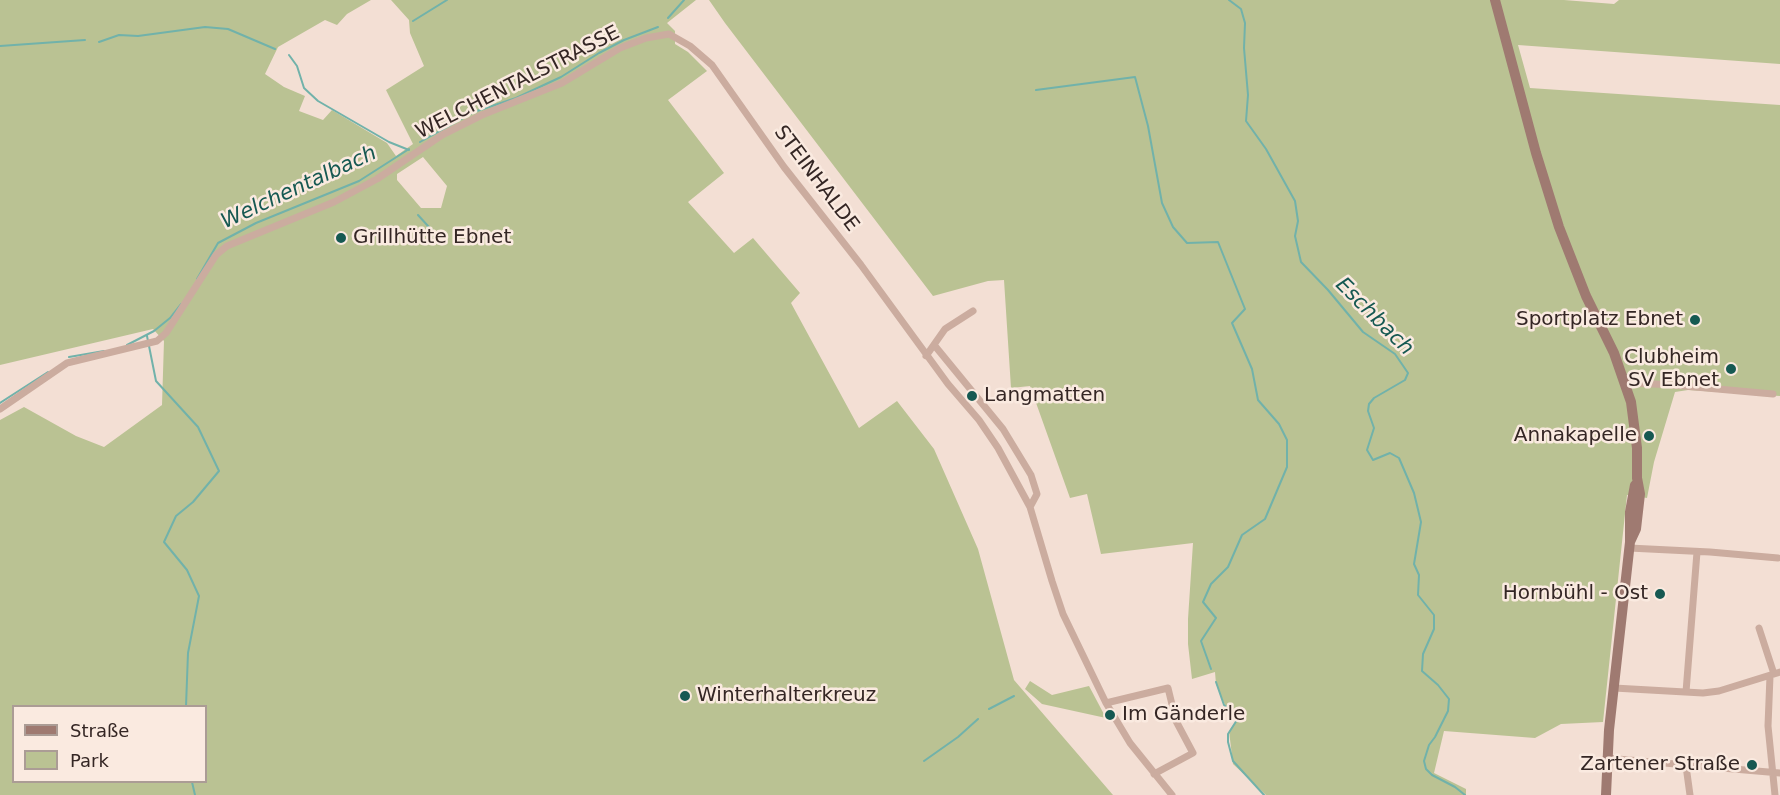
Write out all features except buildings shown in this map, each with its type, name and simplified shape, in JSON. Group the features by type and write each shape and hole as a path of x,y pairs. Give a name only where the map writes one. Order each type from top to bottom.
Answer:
{"main road":[{"path":"1495,0 1536,153 1559,227 1586,296 1614,353 1634,416 1640,494 1639,513 1630,545 1606,758 1606,795"}],"street":[{"name":"WELCHENTALSTRASSE","path":"0,409 68,363 154,342 166,333 216,255 227,246 334,202 377,179 442,135 482,115 562,83 620,48 646,38 669,34"},
{"name":"STEINHALDE","path":"669,34 690,46 712,65 784,167 861,265 926,356 979,420 1014,475 1030,507 1063,614 1106,703 1130,743 1172,795"},
{"path":"926,356 945,329 973,311"},
{"name":"STEINHALDE","path":"934,346 1003,429 1031,475 1036,494 1030,507"},
{"path":"1626,385 1634,383 1673,385 1773,394"},
{"path":"1630,545 1778,558"},
{"path":"1686,692 1697,552"},
{"path":"1759,628 1775,674 1768,726 1776,773 1775,795"},
{"path":"1614,688 1686,692 1719,691 1775,674"},
{"path":"1106,703 1168,688 1176,721 1193,753 1154,774"},
{"path":"1606,758 1776,773"},
{"path":"1686,766 1690,795"}],"green space":[{"path":"0,0 371,0 347,14 337,25 325,20 278,47 265,74 284,87 305,96 299,111 323,120 332,110 387,143 396,156 413,144 386,90 424,66 410,33 409,20 391,0 696,0 667,23 675,31 675,44 688,52 707,71 668,100 724,173 688,202 734,253 753,238 800,293 791,303 859,428 897,401 934,449 978,549 1014,680 1113,795 0,795 0,420 24,407 76,436 104,447 162,405 164,341 153,329 0,365","holes":["423,157 447,186 441,208 421,208 397,180 397,174"]},
{"path":"709,0 1564,0 1614,4 1619,0 1780,0 1780,64 1518,45 1530,88 1780,105 1780,396 1688,390 1675,392 1654,462 1647,498 1627,495 1603,722 1561,724 1535,738 1444,731 1434,773 1466,789 1466,795 1266,795 1233,764 1229,731 1237,720 1233,709 1225,705 1216,684 1215,672 1192,679 1188,619 1193,543 1101,554 1087,494 1070,498 1030,386 1011,388 1004,280 988,281 933,296"},
{"path":"1030,681 1052,695 1089,686 1106,718 1042,704 1025,689"}],"waterway":[{"path":"413,21 447,0"},
{"name":"Welchentalbach","path":"668,18 684,0"},
{"name":"Eschbach","path":"1229,0 1241,9 1245,23 1244,48 1248,95 1246,121 1266,149 1295,201 1298,221 1295,236 1301,262 1363,332 1395,354 1408,373 1405,380 1374,398 1369,404 1368,411 1374,428 1367,450 1373,460 1390,453 1399,458 1414,493 1421,522 1414,564 1419,575 1418,595 1434,615 1434,629 1423,654 1422,671 1449,699 1448,711 1429,745 1424,761 1426,769 1432,775 1465,795"},
{"path":"99,42 119,35 138,36 205,27 228,29 275,49"},
{"name":"Welchentalbach","path":"420,142 474,112 516,98 561,77 624,40 658,27"},
{"path":"0,46 85,40"},
{"path":"289,55 297,66 304,88 318,101 389,142 409,150"},
{"path":"1036,90 1135,77 1148,126 1162,203 1173,227 1187,243 1218,242 1245,309 1232,323 1252,369 1258,400 1279,424 1287,440 1287,467 1265,519 1242,535 1228,567 1211,584 1203,602 1216,618 1201,641 1211,669"},
{"name":"Welchentalbach","path":"197,279 218,243 256,223 359,181 409,149"},
{"path":"418,215 438,237"},
{"name":"Welchentalbach","path":"127,345 154,331 170,318 181,304"},
{"path":"147,336 156,381 198,427 219,471 193,502 176,516 164,542 187,570 199,596 188,653 186,705"},
{"name":"Welchentalbach","path":"69,357 104,351"},
{"name":"Welchentalbach","path":"0,403 48,372"},
{"path":"1216,682 1224,705 1234,712 1237,720 1228,734 1233,761 1264,795"},
{"path":"989,709 1014,696"},
{"path":"924,761 958,737 978,719"},
{"path":"192,783 195,795"}],"place":[{"name":"Grillhütte Ebnet","path":"341,238"},
{"name":"Sportplatz Ebnet","path":"1695,320"},
{"name":"Clubheim SV Ebnet","path":"1731,369"},
{"name":"Langmatten","path":"972,396"},
{"name":"Annakapelle","path":"1649,436"},
{"name":"Hornbühl - Ost","path":"1660,594"},
{"name":"Winterhalterkreuz","path":"685,696"},
{"name":"Im Gänderle","path":"1110,715"},
{"name":"Zartener Straße","path":"1752,765"}]}
